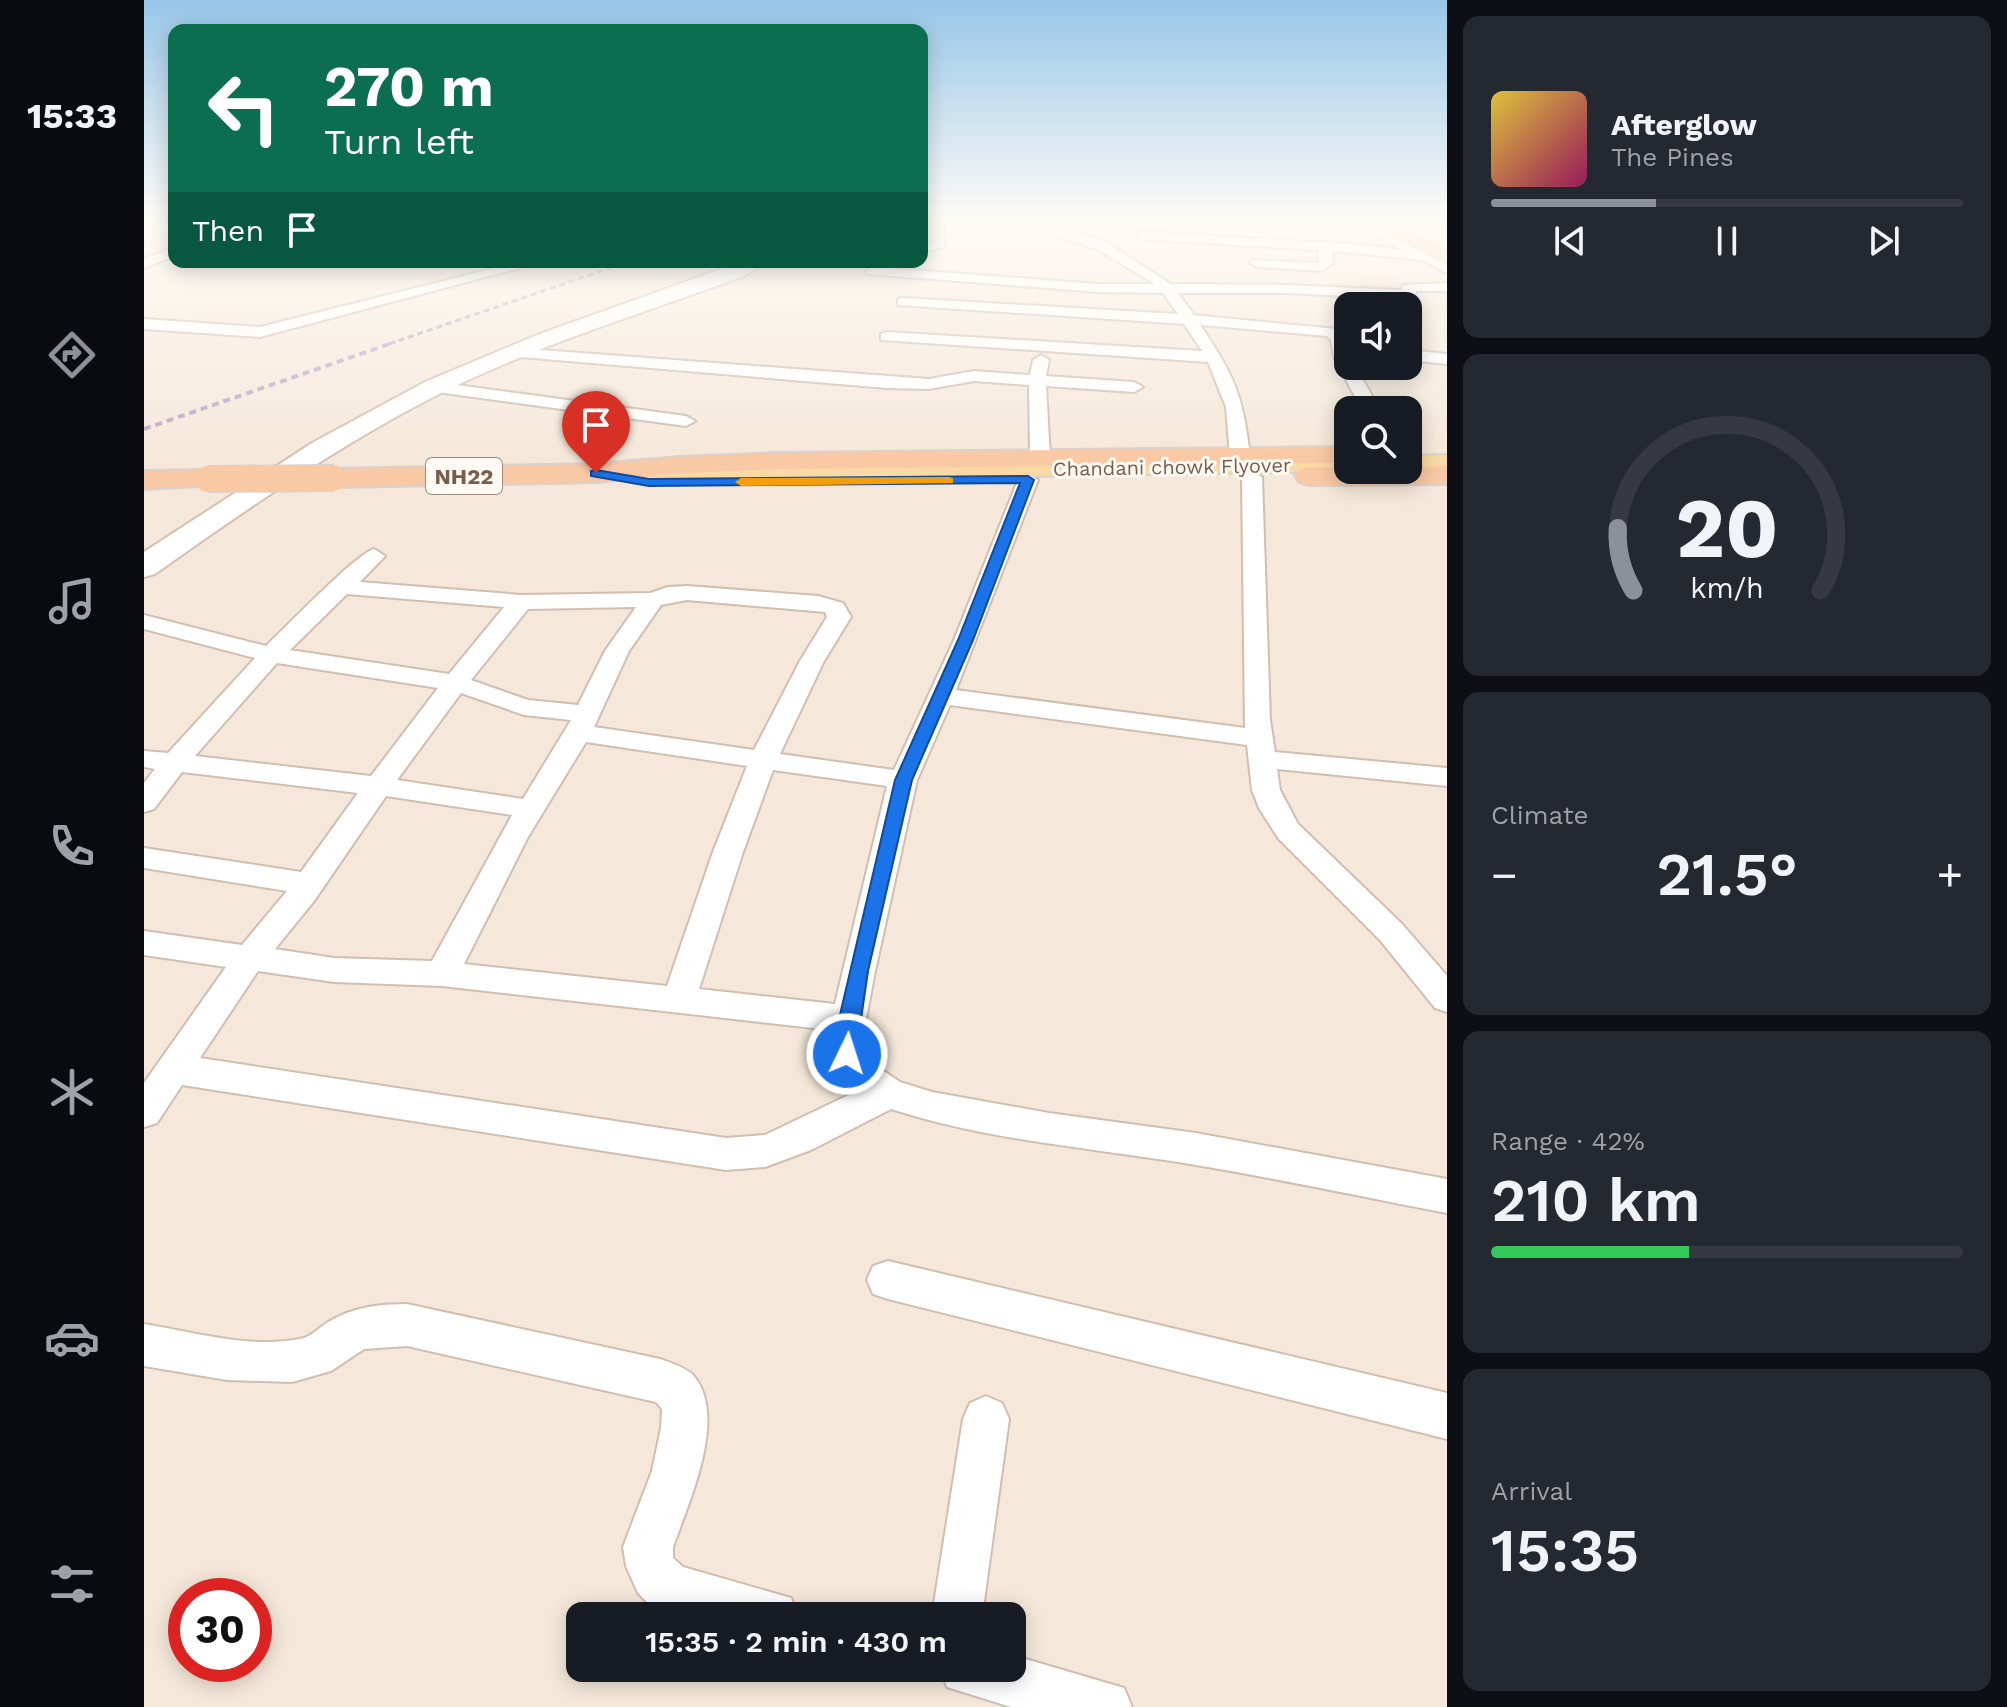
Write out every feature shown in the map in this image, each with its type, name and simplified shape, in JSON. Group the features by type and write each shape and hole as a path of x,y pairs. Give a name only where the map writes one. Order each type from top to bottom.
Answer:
{"highway":[{"path":"1422,454 1447,454"},
{"name":"NH22","path":"1246,466 1334,457"},
{"name":"NH22","path":"144,480 596,473 649,482 1034,469 1246,466 1447,475"}],"main road":[{"path":"144,567 302,462 435,387 515,353 667,298"},
{"path":"1422,464 1447,463"},
{"name":"Chandani chowk Flyover","path":"596,473 1334,465"}],"street":[{"path":"144,324 260,332 392,298"},
{"path":"1173,298 1214,357 1233,398 1246,466 1259,749 1269,799 1288,831 1391,932 1447,999"},
{"path":"903,302 1188,320 1334,334"},
{"path":"1051,311 1037,380 1034,469 941,696 903,780 849,1019 847,1054 860,1074 888,1093 932,1107 1049,1129 1196,1149 1447,1196"},
{"path":"887,337 1214,357"},
{"path":"515,353 738,373 898,383 929,384 974,376 1134,387"},
{"path":"1422,356 1447,359"},
{"path":"435,387 686,421"},
{"path":"144,803 175,762 271,655 374,556"},
{"path":"339,587 521,602 653,600 687,593 818,603 835,608 839,617 818,649 764,759 721,873 679,1000"},
{"path":"442,974 531,809 582,724 617,651 653,600"},
{"path":"144,1112 250,957 309,884 378,786 521,602"},
{"path":"144,622 271,655 456,683 506,703 582,724 764,759 903,780"},
{"path":"941,696 1447,777"},
{"path":"144,759 378,786 531,809"},
{"path":"144,858 309,884"},
{"path":"144,943 334,970 442,974 849,1019"},
{"path":"174,1069 726,1154 765,1151 798,1139 888,1093"},
{"path":"888,1280 1447,1416"},
{"path":"144,1345 217,1357 287,1361 315,1357 360,1329 378,1325 407,1325 660,1381 674,1387 682,1397 684,1435 648,1547 648,1565 656,1578 670,1589 720,1602"},
{"path":"959,1602 986,1419"},
{"path":"1016,1682 1105,1707"}],"shaded area":[{"path":"144,298 1334,298 1334,380 1422,380 1422,298 1447,298 1447,1707 144,1707"}],"railway":[{"path":"389,344 523,298"},
{"path":"144,429 395,342"}],"slow traffic":[{"path":"741,482 949,481"}],"route":[{"path":"596,473 649,482 1028,480 997,553 966,640 925,737 903,780 858,971 849,1019 847,1054"}]}
